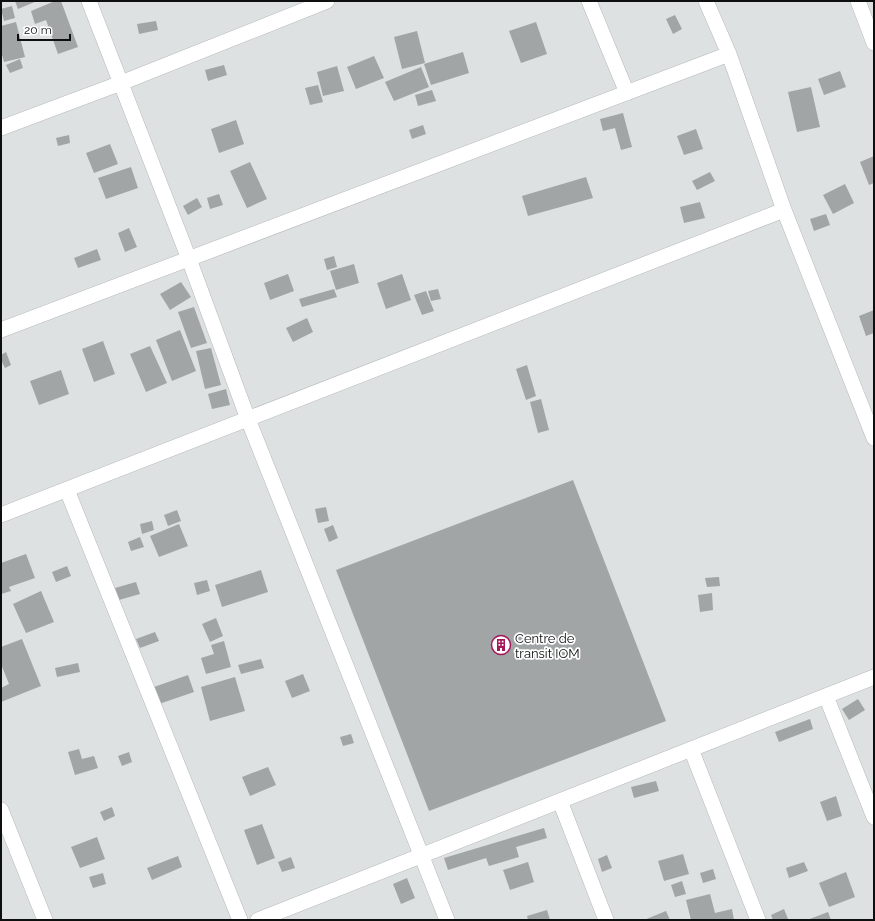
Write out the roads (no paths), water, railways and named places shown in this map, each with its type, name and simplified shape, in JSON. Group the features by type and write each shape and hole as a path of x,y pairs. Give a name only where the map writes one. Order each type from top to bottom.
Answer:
{"street":[{"path":"89,1 189,259 248,419 447,920"},
{"path":"1,128 121,83 327,1"},
{"path":"589,1 627,93"},
{"path":"706,1 729,54 784,210 874,438"},
{"path":"858,1 874,43"},
{"path":"1,330 729,54"},
{"path":"1,515 784,210"},
{"path":"67,490 240,920"},
{"path":"258,920 874,677"},
{"path":"826,696 874,817"},
{"path":"691,749 758,920"},
{"path":"560,801 606,920"},
{"path":"1,810 45,920"}],"place":[{"name":"Centre de transit IOM","path":"501,645"}]}
